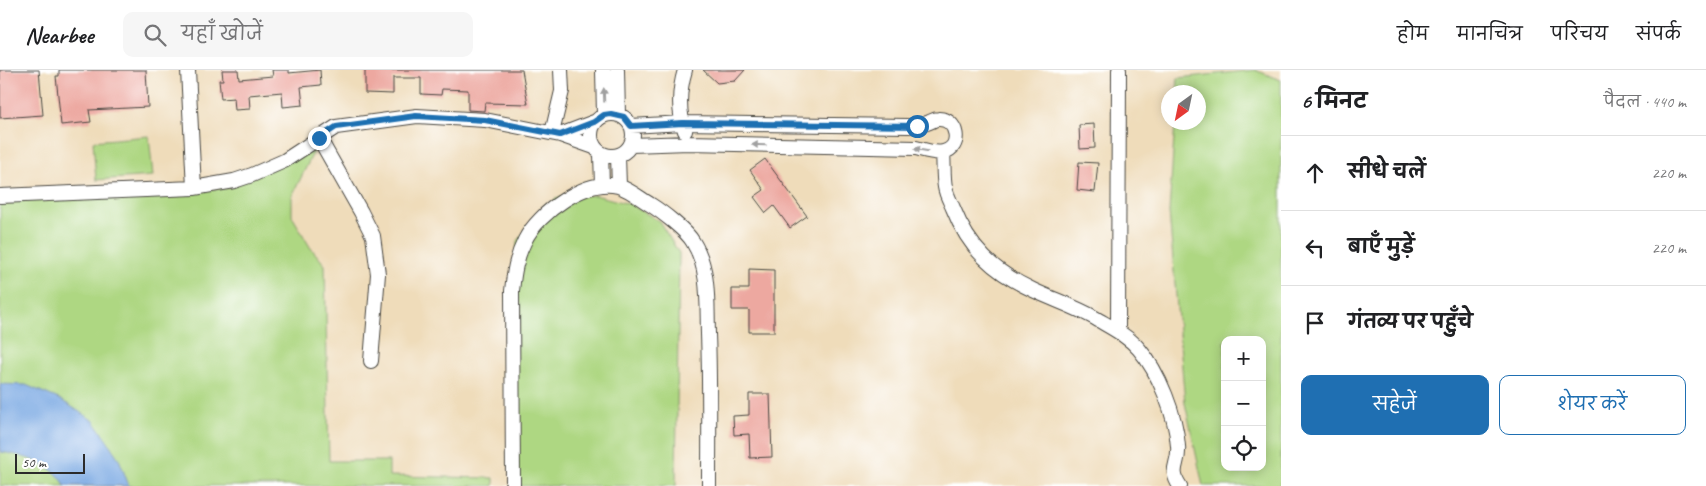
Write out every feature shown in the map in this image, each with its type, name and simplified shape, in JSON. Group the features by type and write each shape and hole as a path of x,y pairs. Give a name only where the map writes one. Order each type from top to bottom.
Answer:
{"street":[{"path":"188,70 194,188"},
{"path":"556,134 562,91 561,70"},
{"path":"603,70 606,117"},
{"path":"602,186 598,150 590,134 606,117 617,70"},
{"path":"685,70 680,96 683,123 689,143"},
{"path":"1118,331 1119,70"},
{"path":"0,196 194,188 234,181 284,160 336,127 416,116 485,120 556,134 612,156 618,156 628,150 633,139 631,126 628,121 606,117 556,134"},
{"path":"631,126 683,123 908,126 923,125 938,119 951,123 955,129 956,136 954,144 950,149 943,152 916,148 689,143 631,145"},
{"path":"319,138 373,236 378,274 371,361"},
{"path":"943,152 945,188 960,225 977,251 1002,274 1034,291 1070,304 1118,331 1138,348 1156,375 1168,403 1179,448 1174,474 1180,486"},
{"path":"618,156 619,186"},
{"path":"513,486 512,291 515,263 525,239 538,220 560,203 579,192 602,186 619,186 662,212 693,242 706,276 710,372 709,486"}],"green space":[{"path":"1255,70 1281,80 1281,486 1203,486 1185,403 1169,212 1175,130 1206,130 1206,85 1178,85 1178,78"},
{"path":"149,136 153,176 96,180 93,141"},
{"path":"316,147 292,196 292,216 310,247 325,265 329,461 389,461 389,476 494,478 494,486 0,486 0,200 229,188"},
{"path":"595,195 630,204 659,221 679,253 676,486 515,486 517,241 556,198"}],"water":[{"path":"0,384 26,385 61,400 94,421 119,459 129,486 65,486 54,472 37,462 17,455 0,452"}],"building":[{"path":"0,70 39,70 43,115 0,118"},
{"path":"59,70 146,70 148,107 89,110 91,122 61,125 56,76 59,76"},
{"path":"222,70 238,70 239,79 273,76 272,70 289,70 289,73 320,70 321,85 301,87 303,105 283,107 282,92 249,95 250,109 235,110 234,98 221,99 219,80 223,80"},
{"path":"365,70 522,70 528,104 485,103 484,111 468,110 468,90 442,89 441,95 421,94 421,78 393,78 393,94 365,93"},
{"path":"703,70 745,70 735,81 717,83"},
{"path":"1094,124 1095,148 1080,149 1079,125"},
{"path":"765,159 807,216 790,228 774,206 766,213 754,197 764,190 750,170"},
{"path":"1079,162 1098,163 1095,192 1077,190"},
{"path":"749,269 774,270 774,332 749,332 749,310 732,310 732,289 749,289"},
{"path":"749,394 770,394 772,457 750,458 749,434 734,435 733,416 749,415"}],"route":[{"path":"319,138 336,127 416,116 485,120 560,135 594,122 604,115 611,114 624,117 631,126 683,123 917,126"}]}
